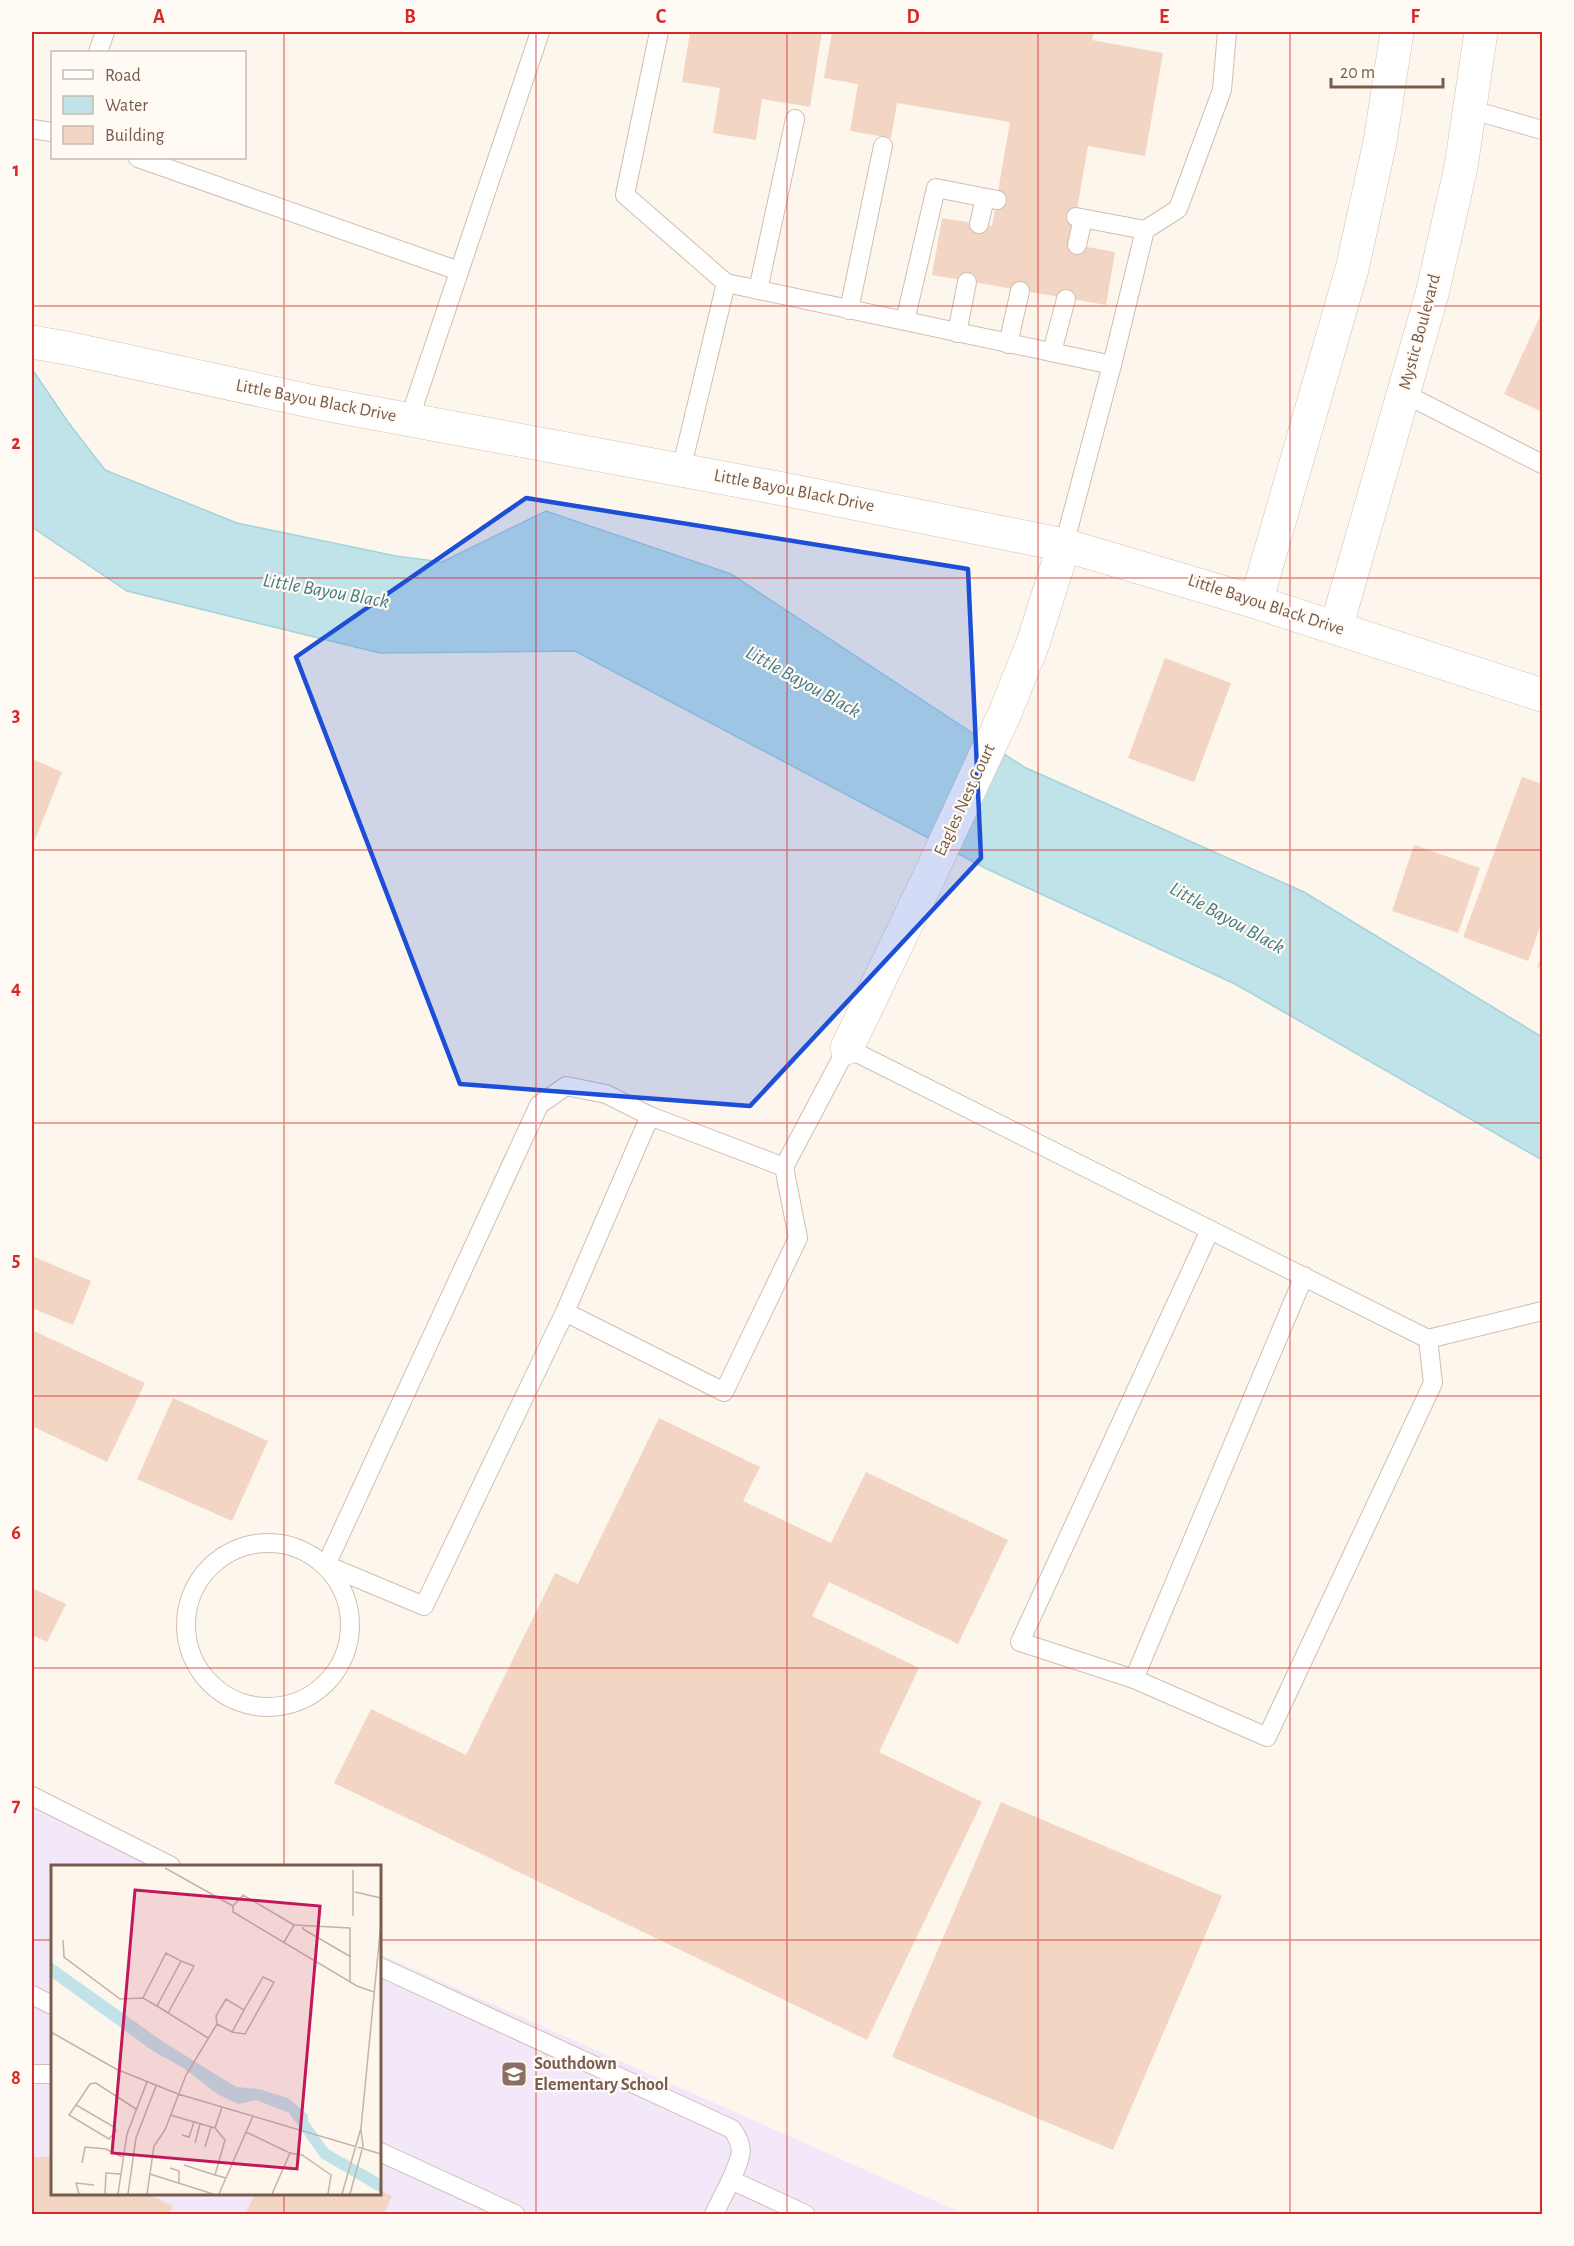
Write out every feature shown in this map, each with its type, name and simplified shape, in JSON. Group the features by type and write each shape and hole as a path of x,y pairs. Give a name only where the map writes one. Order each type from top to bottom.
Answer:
{"street":[{"path":"1256,602 1352,269 1380,142 1397,32"},
{"name":"Mystic Boulevard","path":"1336,628 1432,294 1461,167 1481,32"},
{"name":"Little Bayou Black Drive","path":"32,342 319,404 681,470 1064,545 1256,602 1542,695"},
{"name":"Eagles Nest Court","path":"846,1048 1005,713 1033,643 1064,545"}],"lane":[{"path":"98,51 105,32"},
{"path":"409,420 540,32"},
{"path":"659,32 625,195 726,284 1112,365"},
{"path":"1064,545 1146,231 1178,209 1222,90 1227,32"},
{"path":"1469,109 1542,130"},
{"path":"758,290 795,119"},
{"path":"32,129 51,132"},
{"path":"849,310 883,146"},
{"path":"141,159 459,271"},
{"path":"905,321 936,188 991,199 979,224"},
{"path":"1077,245 1079,218 1146,231"},
{"path":"957,333 967,282"},
{"path":"681,470 726,284"},
{"path":"1008,344 1020,291"},
{"path":"1052,352 1066,299"},
{"path":"1403,393 1542,464"},
{"path":"565,1312 724,1392 798,1238 784,1167 846,1048 1428,1339 1542,1311"},
{"path":"326,1565 539,1105 566,1086 606,1094 650,1116 784,1167"},
{"path":"326,1565 342,1586 350,1611 350,1636 342,1661 328,1682 307,1698 282,1706 256,1706 239,1701 210,1683 194,1660 186,1632 189,1604 201,1578 220,1558 246,1545 274,1543 302,1550 326,1565 424,1606 565,1312 650,1116"},
{"path":"1210,1230 1020,1642 1134,1679 1267,1737 1433,1383 1428,1339"},
{"path":"1134,1679 1304,1276"},
{"path":"32,1796 169,1865"},
{"path":"381,1967 732,2129 740,2140 742,2154 714,2214"},
{"path":"32,1995 51,2004"},
{"path":"32,2074 51,2074"},
{"path":"381,2152 515,2214"},
{"path":"731,2180 805,2214"}],"highlighted area":[{"path":"526,498 968,569 981,858 750,1106 460,1084 296,657"}],"shaded area":[{"name":"Southdown Elementary School","path":"32,1800 180,1865 51,1865 51,2195 381,2195 381,1954 964,2214 32,2214"}],"water":[{"name":"Little Bayou Black","path":"32,369 68,422 105,470 237,523 396,556 442,562 546,511 731,574 1024,767 1304,892 1542,1037 1542,1160 1235,984 985,868 575,651 380,653 127,591 32,527"}],"building":[{"path":"690,32 822,32 810,107 762,99 756,140 713,133 720,88 682,82"},
{"path":"832,32 1094,32 1092,40 1163,53 1145,156 1088,146 1071,244 1115,252 1106,305 932,275 942,218 992,226 1010,122 897,103 891,138 850,131 858,84 824,78"},
{"path":"1542,312 1542,412 1504,394"},
{"path":"1165,658 1231,683 1194,782 1128,758"},
{"path":"32,759 62,772 32,847"},
{"path":"1522,777 1542,784 1542,921 1528,961 1463,937"},
{"path":"1414,845 1480,868 1458,933 1392,911"},
{"path":"1542,953 1542,968 1537,967"},
{"path":"32,1256 91,1281 73,1325 32,1308"},
{"path":"32,1330 145,1383 107,1462 32,1426"},
{"path":"173,1398 268,1441 232,1521 137,1479"},
{"path":"659,1418 760,1467 743,1501 831,1543 866,1472 1008,1540 958,1644 829,1582 812,1616 919,1668 879,1752 982,1802 867,2040 334,1783 371,1709 466,1755 555,1573 578,1584"},
{"path":"32,1588 66,1604 47,1642 32,1635"},
{"path":"1001,1802 1222,1896 1113,2150 892,2057"},
{"path":"32,2157 51,2157 51,2195 150,2195 173,2206 169,2214 32,2214"},
{"path":"381,2190 392,2196 384,2214 245,2214 254,2195 381,2195"}],"place":[{"name":"Southdown Elementary School","path":"514,2074"}]}
